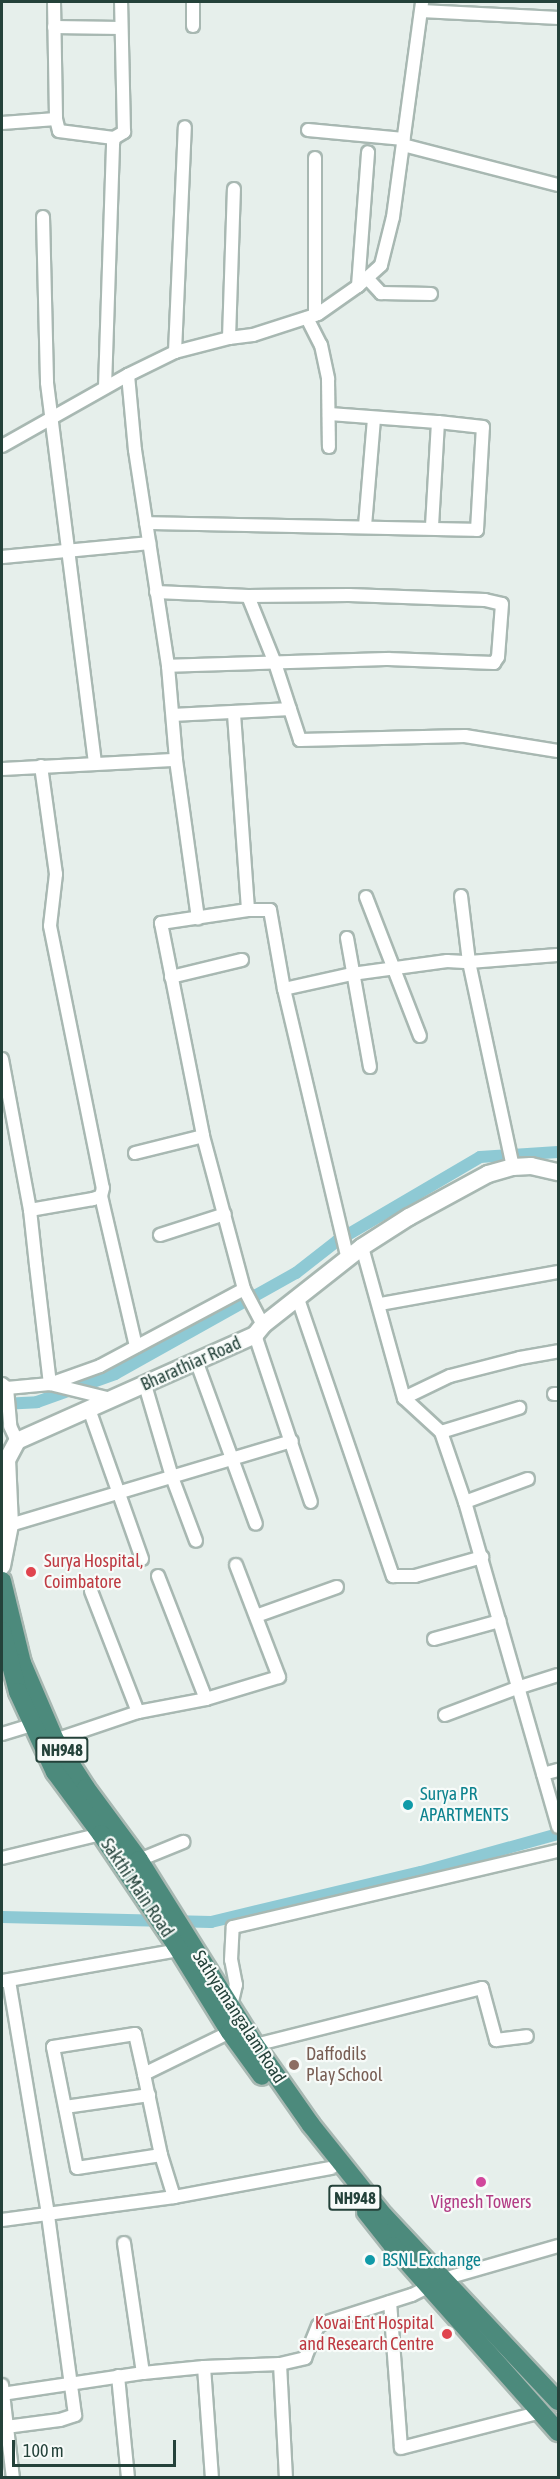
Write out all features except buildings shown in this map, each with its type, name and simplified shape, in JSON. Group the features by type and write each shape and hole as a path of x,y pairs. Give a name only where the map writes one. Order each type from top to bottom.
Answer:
{"highway":[{"name":"Sathyamangalam Road","path":"2,1581 22,1663 55,1740 86,1788 139,1860 163,1899 182,1947 231,2006 255,2045 351,2176 436,2283 558,2401"},
{"name":"Sakthi Main Road","path":"2,1631 18,1692 55,1772 101,1834 144,1899 182,1947 230,2032 330,2168 393,2246 436,2283 558,2432"}],"main road":[{"name":"Bharathiar Road","path":"13,1433 89,1409 197,1363 260,1327 362,1247 409,1217 478,1180 513,1166 531,1166 558,1172"},
{"path":"2,1566 10,1525 7,1460 13,1433"}],"street":[{"path":"54,2 58,131 64,134 114,138 124,132 121,2"},
{"path":"193,2 193,26"},
{"path":"2,446 105,387 176,352 229,338 253,335 311,317 363,282 381,265 393,217 422,6 558,18"},
{"path":"54,27 121,28"},
{"path":"2,123 56,119"},
{"path":"176,352 185,127"},
{"path":"308,130 404,142 558,185"},
{"path":"105,387 114,138"},
{"path":"363,282 369,152"},
{"path":"315,158 311,317 321,345 328,379 329,447"},
{"path":"229,338 234,189"},
{"path":"43,217 47,383 70,548 95,763"},
{"path":"363,282 381,294 430,294"},
{"path":"128,375 135,450 168,666 176,760 198,918"},
{"path":"146,523 432,527 477,530 483,427 329,414"},
{"path":"365,526 374,419"},
{"path":"432,527 438,423"},
{"path":"2,557 70,548 149,543"},
{"path":"156,592 248,596 349,594 486,600 502,604 498,657 494,663 388,659 168,666"},
{"path":"248,596 275,663 300,740 465,736 558,751"},
{"path":"173,716 290,709"},
{"path":"234,714 248,910"},
{"path":"2,769 176,760"},
{"path":"41,766 56,873 50,926 101,1177 101,1196 135,1346"},
{"path":"461,896 469,962 513,1166"},
{"path":"366,897 420,1036"},
{"path":"311,1502 260,1327 245,1290 203,1136 161,924 248,910 270,910 284,989 348,1258"},
{"path":"346,938 370,1067"},
{"path":"284,989 352,974 447,961 469,962 558,955"},
{"path":"171,977 242,960"},
{"path":"2,1059 30,1210 51,1384"},
{"path":"135,1153 203,1136"},
{"path":"30,1210 101,1196"},
{"path":"160,1235 225,1214"},
{"path":"362,1247 405,1398 441,1432 465,1502 558,1827"},
{"path":"380,1304 558,1272"},
{"path":"51,1384 100,1366 245,1290"},
{"path":"298,1299 393,1576 415,1576 482,1557"},
{"path":"405,1398 450,1376 558,1351"},
{"path":"197,1363 256,1524"},
{"path":"13,1433 5,1386 51,1384 111,1399"},
{"path":"145,1385 172,1477 196,1541"},
{"path":"441,1432 519,1408"},
{"path":"89,1409 142,1559"},
{"path":"10,1525 292,1440"},
{"path":"465,1502 528,1479"},
{"path":"55,1740 138,1712 206,1699 279,1677 236,1565"},
{"path":"158,1576 206,1699"},
{"path":"255,1616 337,1587"},
{"path":"91,1591 138,1712"},
{"path":"434,1639 500,1621"},
{"path":"445,1715 558,1675"},
{"path":"2,1734 32,1725"},
{"path":"543,1774 558,1770"},
{"path":"2,1858 101,1834"},
{"path":"139,1860 183,1842"},
{"path":"231,2006 236,1985 231,1960 233,1927 558,1851"},
{"path":"6,2427 60,2420 75,2415 48,2214 5,1980 182,1947"},
{"path":"255,2045 482,1988 496,2040 527,2036"},
{"path":"144,2074 230,2032"},
{"path":"161,2155 77,2168 53,2047 135,2034 161,2155 174,2197"},
{"path":"65,2107 149,2096"},
{"path":"2,2220 174,2197 330,2168"},
{"path":"124,2243 143,2373"},
{"path":"13,2478 2,2391 204,2367 280,2364 305,2358 318,2326 390,2302 436,2283 558,2246"},
{"path":"390,2302 401,2448 541,2412"},
{"path":"280,2364 286,2478"},
{"path":"204,2367 212,2478"},
{"path":"118,2376 128,2478"}],"waterway":[{"path":"2,1404 37,1402 115,1374 296,1273 337,1241 480,1157 558,1152"},
{"path":"2,1917 211,1922 421,1872 558,1834"}],"place":[{"name":"Surya Hospital, Coimbatore","path":"31,1572"},
{"name":"Surya PR APARTMENTS","path":"408,1805"},
{"name":"Daffodils Play School","path":"294,2065"},
{"name":"Vignesh Towers","path":"481,2182"},
{"name":"BSNL Exchange","path":"370,2260"},
{"name":"Kovai Ent Hospital and Research Centre","path":"447,2334"}]}
